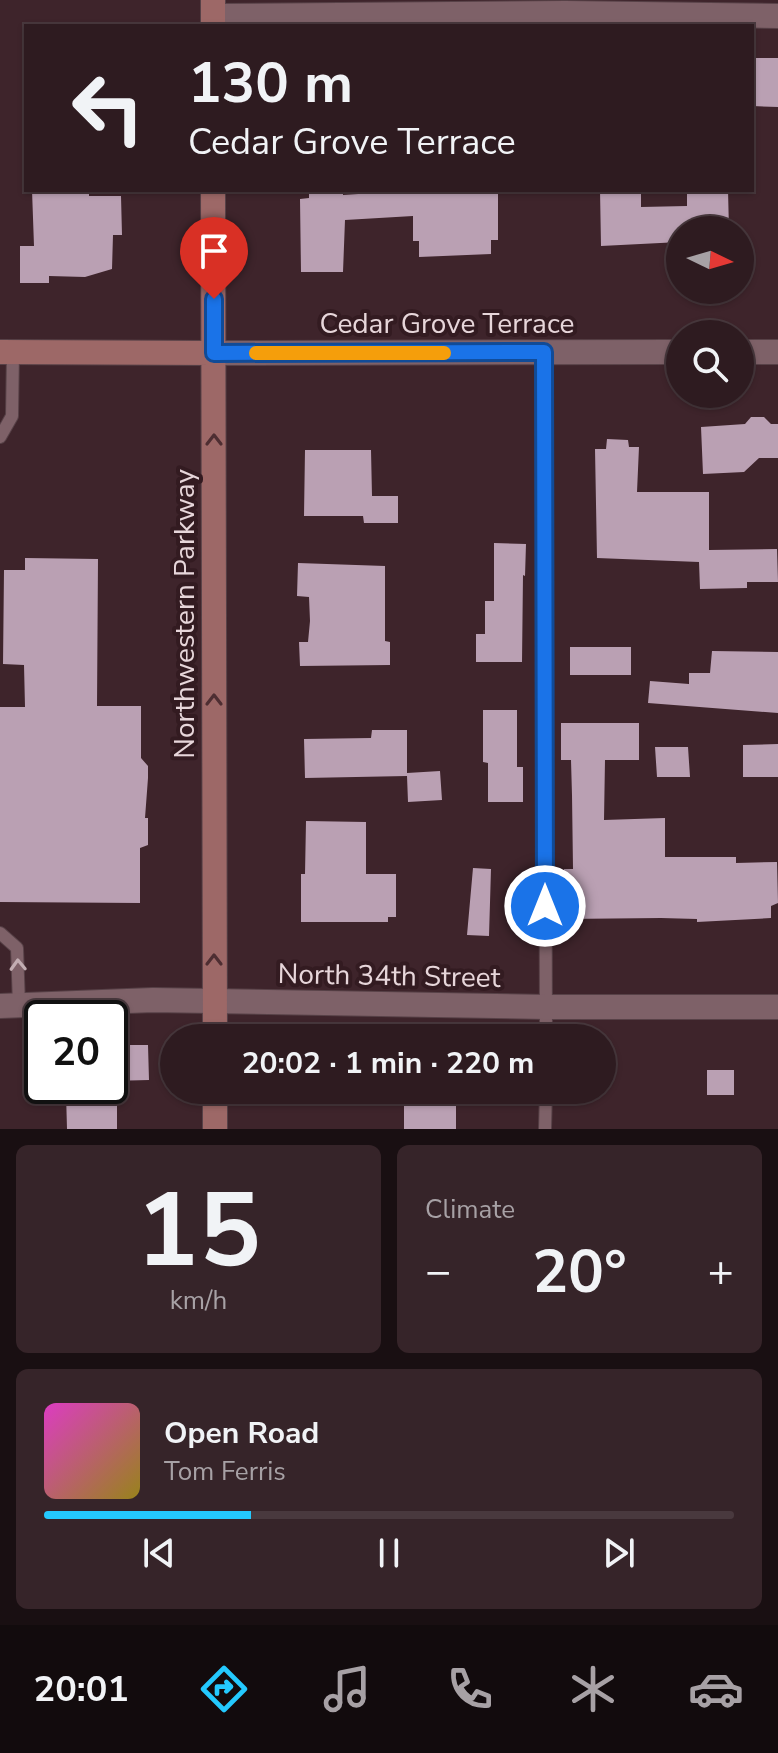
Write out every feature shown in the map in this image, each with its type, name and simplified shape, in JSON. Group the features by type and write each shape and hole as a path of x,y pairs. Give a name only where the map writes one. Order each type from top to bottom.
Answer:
{"street":[{"path":"213,14 662,20 778,16"},
{"name":"Northwestern Parkway","path":"213,192 215,1024"},
{"path":"7,352 214,353"},
{"name":"Cedar Grove Terrace","path":"214,353 666,352"},
{"path":"754,352 778,352"},
{"name":"North 34th Street","path":"10,1005 214,1000 546,1007 778,1007"},
{"path":"215,1104 215,1129"}],"lane":[{"path":"0,437 12,416 7,352"},
{"path":"544,352 546,1024"},
{"path":"0,933 17,948 10,1005"},
{"path":"545,1129 546,1104"}],"building":[{"path":"754,58 778,58 778,107 754,106"},
{"path":"32,192 89,192 89,196 121,196 122,235 113,235 112,269 85,277 49,276 49,283 20,283 20,246 34,246"},
{"path":"309,192 343,192 343,195 498,192 498,240 491,240 491,254 419,257 419,241 413,241 413,216 345,220 343,272 301,272 300,199 309,198"},
{"path":"600,192 641,192 641,207 687,206 687,192 728,192 729,216 666,216 666,243 601,246"},
{"path":"751,417 764,417 771,424 778,424 778,458 759,458 744,472 703,474 701,427 745,424"},
{"path":"607,439 628,440 629,447 639,447 637,492 709,492 709,550 777,549 778,582 747,582 747,588 700,589 699,562 597,558 595,449 606,449"},
{"path":"305,450 371,450 372,496 398,496 398,523 364,523 363,516 304,516"},
{"path":"494,543 526,544 522,662 476,662 476,634 485,634 485,601 494,601"},
{"path":"25,558 98,559 97,706 141,706 141,758 148,766 145,818 148,818 148,845 140,848 140,903 0,902 0,707 25,707 24,665 3,664 4,570 25,570"},
{"path":"298,563 385,566 385,641 390,642 390,665 300,666 299,642 308,642 310,621 309,597 297,596"},
{"path":"570,647 631,647 631,675 570,675"},
{"path":"712,651 778,652 778,713 648,703 650,681 689,684 689,673 710,673"},
{"path":"483,710 517,710 517,767 523,767 523,802 488,802 488,763 483,762"},
{"path":"561,723 639,723 639,760 605,760 604,820 665,818 665,857 736,857 736,863 777,862 778,903 771,906 771,918 697,922 697,919 661,918 564,919 564,869 573,869 572,795 571,760 561,760"},
{"path":"372,730 407,730 407,773 440,771 442,800 408,802 407,776 305,778 304,739 371,738"},
{"path":"778,744 778,777 743,777 743,745"},
{"path":"655,747 688,747 690,777 657,777"},
{"path":"306,821 366,822 366,874 396,874 396,917 388,917 388,922 301,922"},
{"path":"473,868 491,869 489,936 467,935"},
{"path":"128,1045 148,1045 149,1080 128,1081"},
{"path":"707,1070 734,1070 734,1095 707,1095"},
{"path":"66,1104 117,1104 117,1129 67,1129"},
{"path":"404,1104 456,1104 456,1129 404,1129"}],"slow traffic":[{"path":"256,353 444,353"}],"route":[{"path":"214,299 214,353 544,352 545,906"}]}
